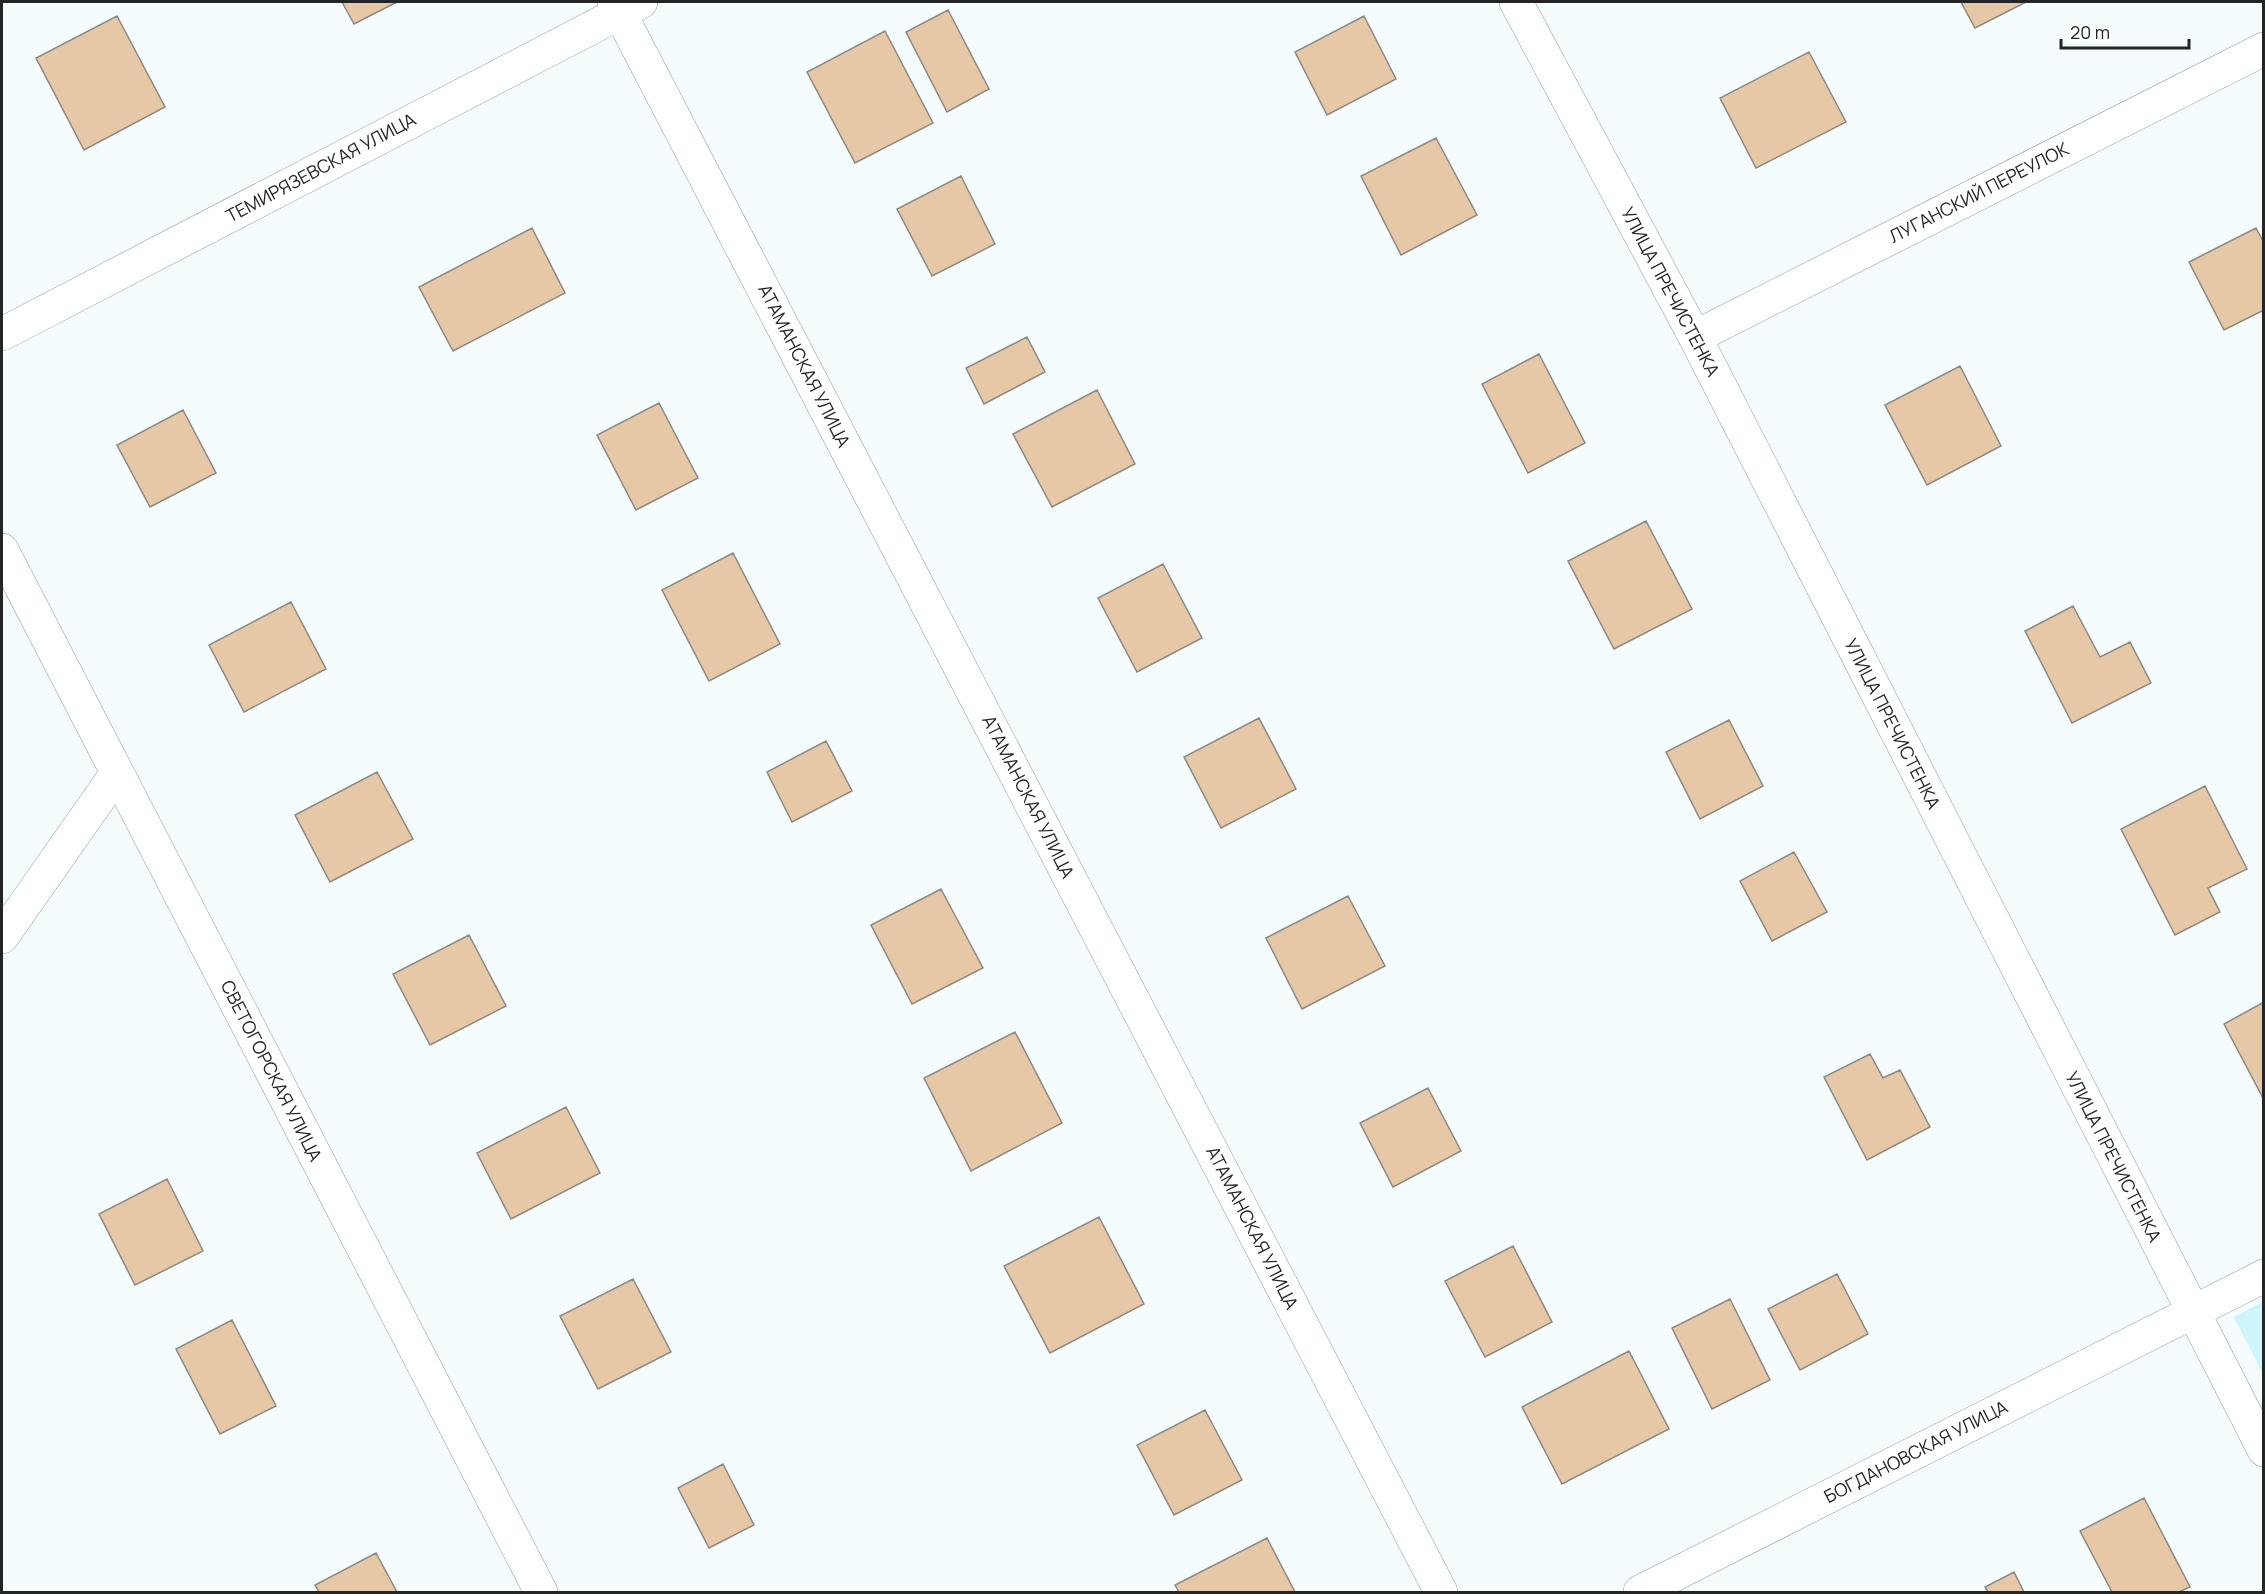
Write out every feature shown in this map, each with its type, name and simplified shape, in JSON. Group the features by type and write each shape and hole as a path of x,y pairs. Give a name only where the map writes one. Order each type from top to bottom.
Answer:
{"street":[{"name":"УЛИЦА ПРЕЧИСТЕНКА","path":"1516,2 1695,337 2264,1449"},
{"name":"ТЕМИРЯЗЕВСКАЯ УЛИЦА","path":"2,334 625,5"},
{"name":"АТАМАНСКАЯ УЛИЦА","path":"625,5 1441,1593"},
{"name":"ЛУГАНСКИЙ ПЕРЕУЛОК","path":"1695,337 2264,49"},
{"name":"СВЕТОГОРСКАЯ УЛИЦА","path":"2,550 541,1593"},
{"path":"2,938 117,773"},
{"name":"БОГДАНОВСКАЯ УЛИЦА","path":"1640,1593 2264,1276"}],"shaded area":[{"path":"2263,1302 2263,1374 2234,1317"}],"building":[{"path":"342,2 397,2 354,24"},
{"path":"1961,2 2026,2 1975,28"},
{"path":"948,10 989,89 947,112 906,32"},
{"path":"117,16 165,107 84,150 36,58"},
{"path":"1364,16 1396,79 1327,115 1295,52"},
{"path":"885,31 933,123 855,163 807,72"},
{"path":"1809,52 1846,122 1756,168 1720,98"},
{"path":"1436,138 1477,215 1401,255 1361,176"},
{"path":"961,176 995,244 932,276 897,209"},
{"path":"532,228 565,293 453,351 419,287"},
{"path":"2256,228 2264,243 2264,310 2224,330 2189,262"},
{"path":"1027,337 1045,372 984,404 966,368"},
{"path":"1539,354 1585,443 1528,473 1482,384"},
{"path":"1960,366 2001,446 1927,485 1885,405"},
{"path":"1097,390 1135,464 1052,507 1013,434"},
{"path":"659,403 698,478 636,510 597,435"},
{"path":"183,410 216,473 150,507 117,445"},
{"path":"1646,521 1692,609 1614,649 1568,561"},
{"path":"733,553 780,644 709,681 662,590"},
{"path":"1163,564 1202,638 1137,672 1098,598"},
{"path":"291,602 326,669 244,712 209,645"},
{"path":"2073,606 2100,657 2130,642 2151,683 2072,723 2025,631"},
{"path":"1259,718 1296,789 1221,828 1184,757"},
{"path":"1729,720 1763,786 1700,819 1666,752"},
{"path":"826,741 852,791 792,822 767,772"},
{"path":"377,772 413,839 330,882 295,815"},
{"path":"2205,786 2247,869 2208,888 2220,912 2175,935 2121,829"},
{"path":"1794,852 1827,912 1772,941 1740,881"},
{"path":"941,889 983,968 912,1004 871,925"},
{"path":"1348,896 1385,966 1302,1009 1266,938"},
{"path":"469,935 506,1006 430,1045 393,974"},
{"path":"2264,1002 2264,1100 2224,1024"},
{"path":"1015,1032 1062,1123 971,1171 924,1078"},
{"path":"1870,1054 1883,1078 1900,1070 1930,1127 1867,1160 1824,1077"},
{"path":"1428,1088 1461,1151 1393,1187 1360,1123"},
{"path":"566,1107 600,1173 511,1219 477,1153"},
{"path":"167,1179 203,1251 135,1285 99,1214"},
{"path":"1099,1217 1144,1304 1050,1353 1004,1266"},
{"path":"1513,1246 1552,1322 1485,1357 1445,1281"},
{"path":"1837,1274 1868,1334 1800,1370 1768,1309"},
{"path":"633,1279 671,1352 598,1389 560,1316"},
{"path":"1730,1299 1770,1380 1712,1409 1672,1328"},
{"path":"232,1320 276,1406 220,1434 176,1349"},
{"path":"1629,1351 1669,1429 1562,1484 1522,1407"},
{"path":"1205,1410 1242,1480 1174,1515 1137,1445"},
{"path":"723,1464 754,1525 709,1548 678,1488"},
{"path":"2144,1498 2190,1587 2179,1592 2112,1592 2080,1531"},
{"path":"1267,1538 1295,1592 1179,1592 1175,1585"},
{"path":"376,1553 397,1592 319,1592 315,1585"},
{"path":"2014,1572 2024,1592 1988,1592 1985,1587"}]}
